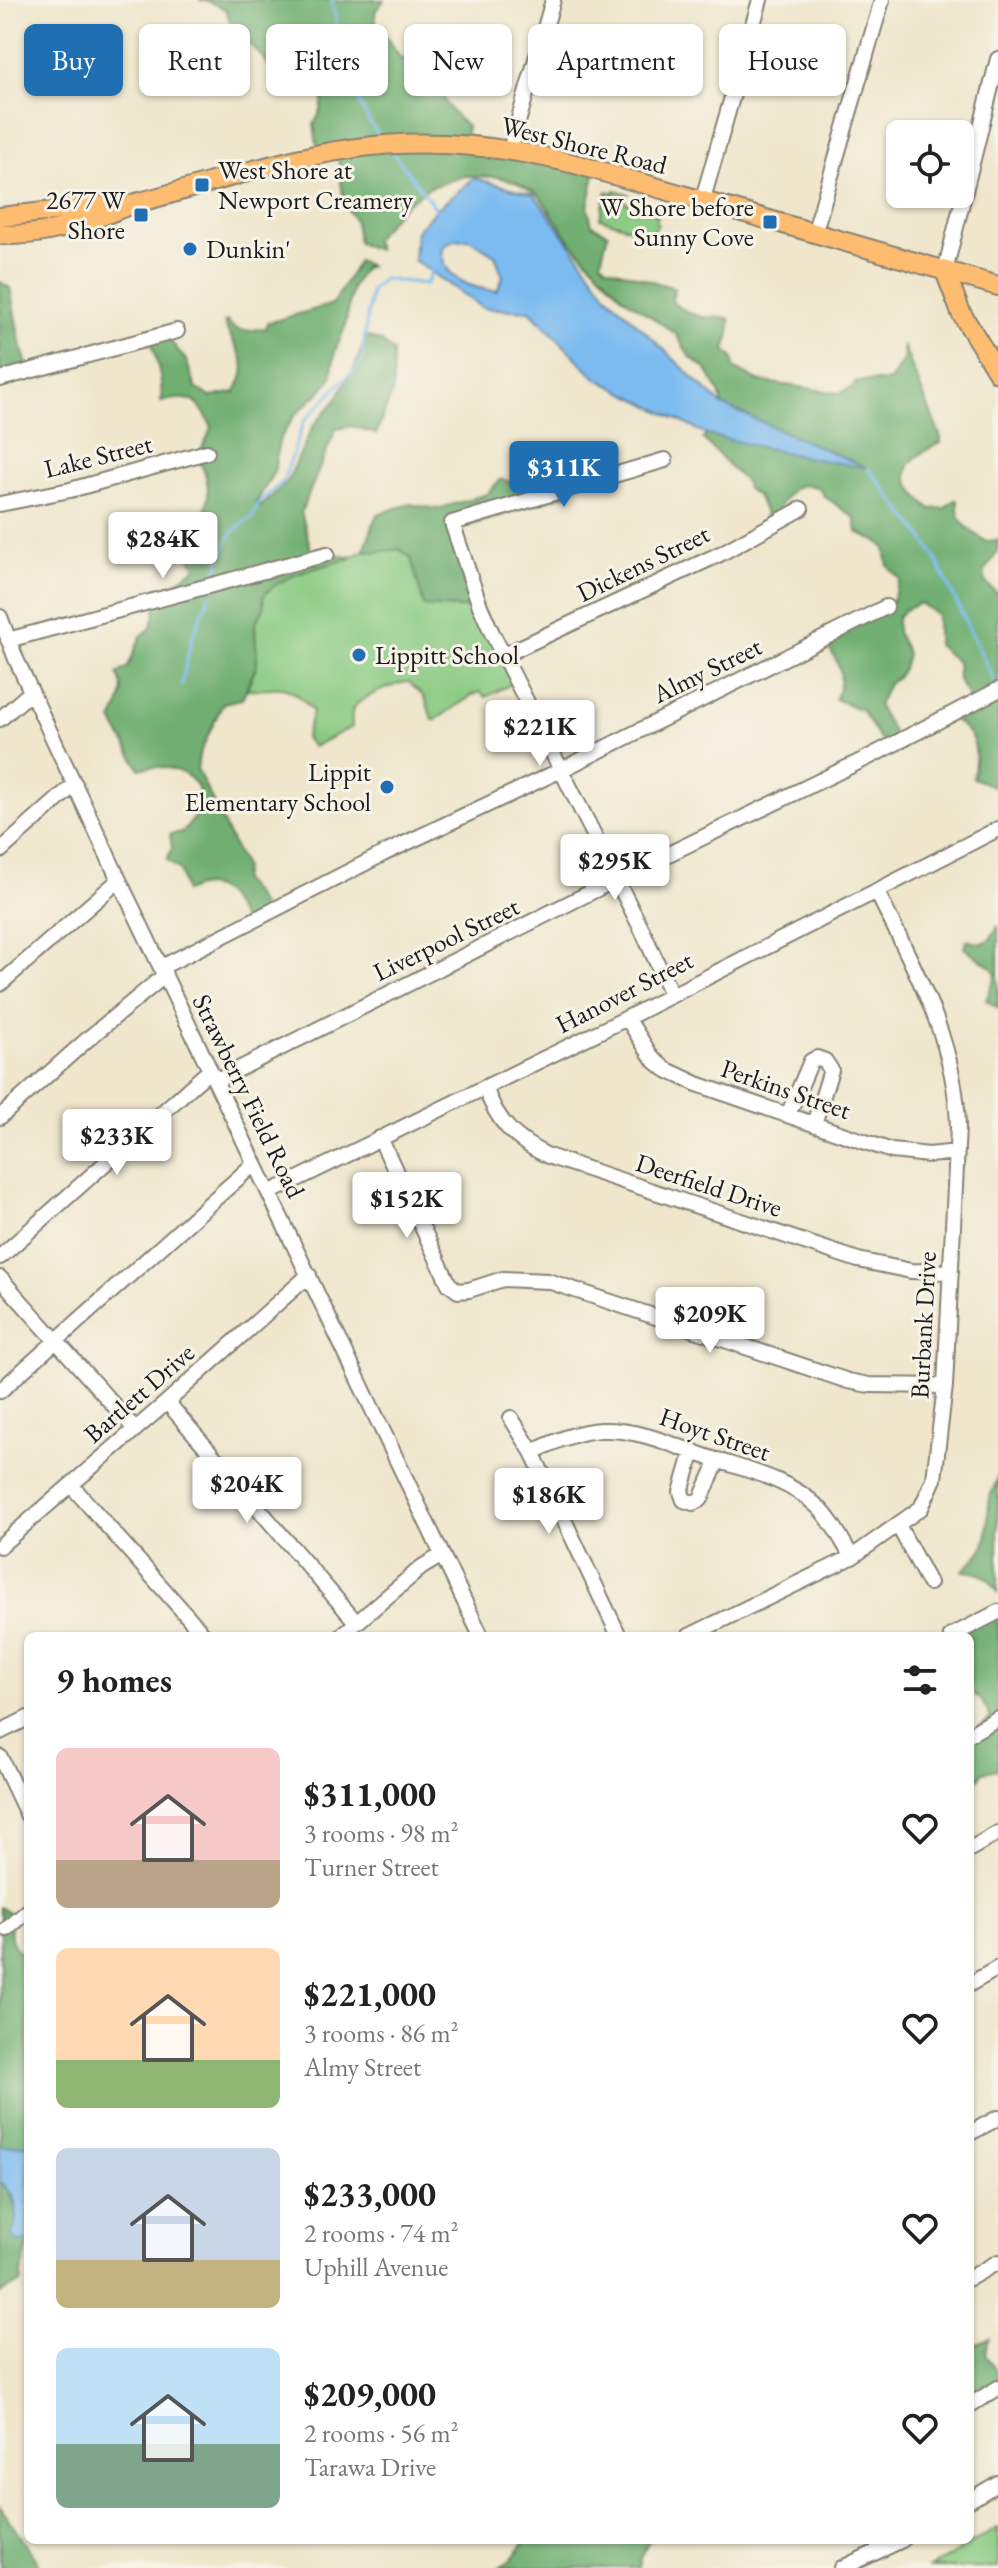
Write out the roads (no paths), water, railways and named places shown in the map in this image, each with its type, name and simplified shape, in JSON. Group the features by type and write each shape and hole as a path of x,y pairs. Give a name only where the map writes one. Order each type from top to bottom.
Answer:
{"main road":[{"name":"West Shore Road","path":"0,235 57,230 152,199 296,159 384,145 473,146 510,150 579,165 998,286"},
{"name":"West Shore Road","path":"0,217 152,199"},
{"path":"0,249 57,230"},
{"path":"945,271 961,313 998,373"}],"street":[{"path":"510,150 553,0"},
{"path":"702,202 760,0"},
{"path":"814,234 882,0"},
{"path":"945,271 998,59"},
{"path":"0,379 177,331"},
{"name":"Lake Street","path":"0,504 70,490 207,452"},
{"path":"665,460 452,523 480,606 671,994"},
{"name":"Dickens Street","path":"504,655 720,554 801,509"},
{"path":"8,640 327,554"},
{"name":"Almy Street","path":"0,1117 164,971 371,860 561,770 886,607"},
{"name":"Strawberry Field Road","path":"0,617 31,692 119,880 479,1632"},
{"name":"Liverpool Street","path":"0,1257 212,1076 867,758 998,690"},
{"path":"0,719 31,692"},
{"path":"0,851 75,784"},
{"name":"Hanover Street","path":"269,1193 627,1018 998,829"},
{"path":"0,984 119,880"},
{"name":"Burbank Drive","path":"697,1632 852,1557 921,1508 934,1479 945,1386 957,1099 946,1043 934,1011 877,892"},
{"name":"Perkins Street","path":"627,1018 650,1056 665,1069 706,1088 905,1154 957,1152"},
{"path":"788,1115 811,1061 817,1058 825,1061 831,1070 814,1124"},
{"name":"Deerfield Drive","path":"485,1087 495,1109 515,1137 548,1156 858,1260 891,1269 951,1272"},
{"path":"380,1138 449,1284 458,1291 503,1279 548,1281 848,1381 869,1385 945,1386"},
{"path":"0,1391 255,1163"},
{"name":"Bartlett Drive","path":"0,1546 309,1275"},
{"path":"0,1278 135,1429"},
{"path":"167,1402 356,1622"},
{"path":"511,1418 532,1452 617,1632"},
{"name":"Hoyt Street","path":"532,1452 572,1435 602,1430 634,1432 693,1451 774,1479 803,1495 822,1511 852,1557"},
{"path":"693,1451 681,1492 688,1502 701,1499 718,1460"},
{"path":"71,1485 201,1632"},
{"path":"898,1525 929,1583"},
{"path":"345,1632 422,1567 442,1555"},
{"path":"959,1632 998,1612"},
{"path":"974,1732 998,1718"},
{"path":"0,1732 24,1720"},
{"path":"0,1757 24,1808"},
{"path":"974,1847 998,1833"},
{"path":"7,1929 24,1914"},
{"path":"974,1982 998,1968"},
{"path":"974,2131 998,2118"},
{"path":"974,2276 998,2262"},
{"path":"974,2403 998,2388"},
{"path":"974,2498 998,2483"},
{"path":"842,2568 893,2544"}],"water":[{"path":"474,178 534,194 608,296 722,405 868,468 708,435 597,379 530,311 483,308 414,260 416,231","holes":["469,239 495,255 503,277 497,291 477,288 459,280 446,267 443,247 453,240"]},
{"path":"24,2145 24,2241 18,2243 11,2236 16,2207 11,2194 0,2181 0,2146"}],"waterway":[{"path":"332,0 353,89 381,138"},
{"path":"393,153 437,210"},
{"path":"215,576 231,535 252,518 260,501 283,482 304,421 361,362 371,290 383,279 426,284 433,269"},
{"path":"868,468 934,555 994,681"},
{"path":"181,686 192,638 210,595"}],"place":[{"name":"West Shore at Newport Creamery","path":"202,185"},
{"name":"2677 W Shore","path":"141,215"},
{"name":"W Shore before Sunny Cove","path":"770,222"},
{"name":"Dunkin'","path":"190,249"},
{"name":"Lippitt School","path":"359,655"},
{"name":"Lippit Elementary School","path":"387,787"}]}
